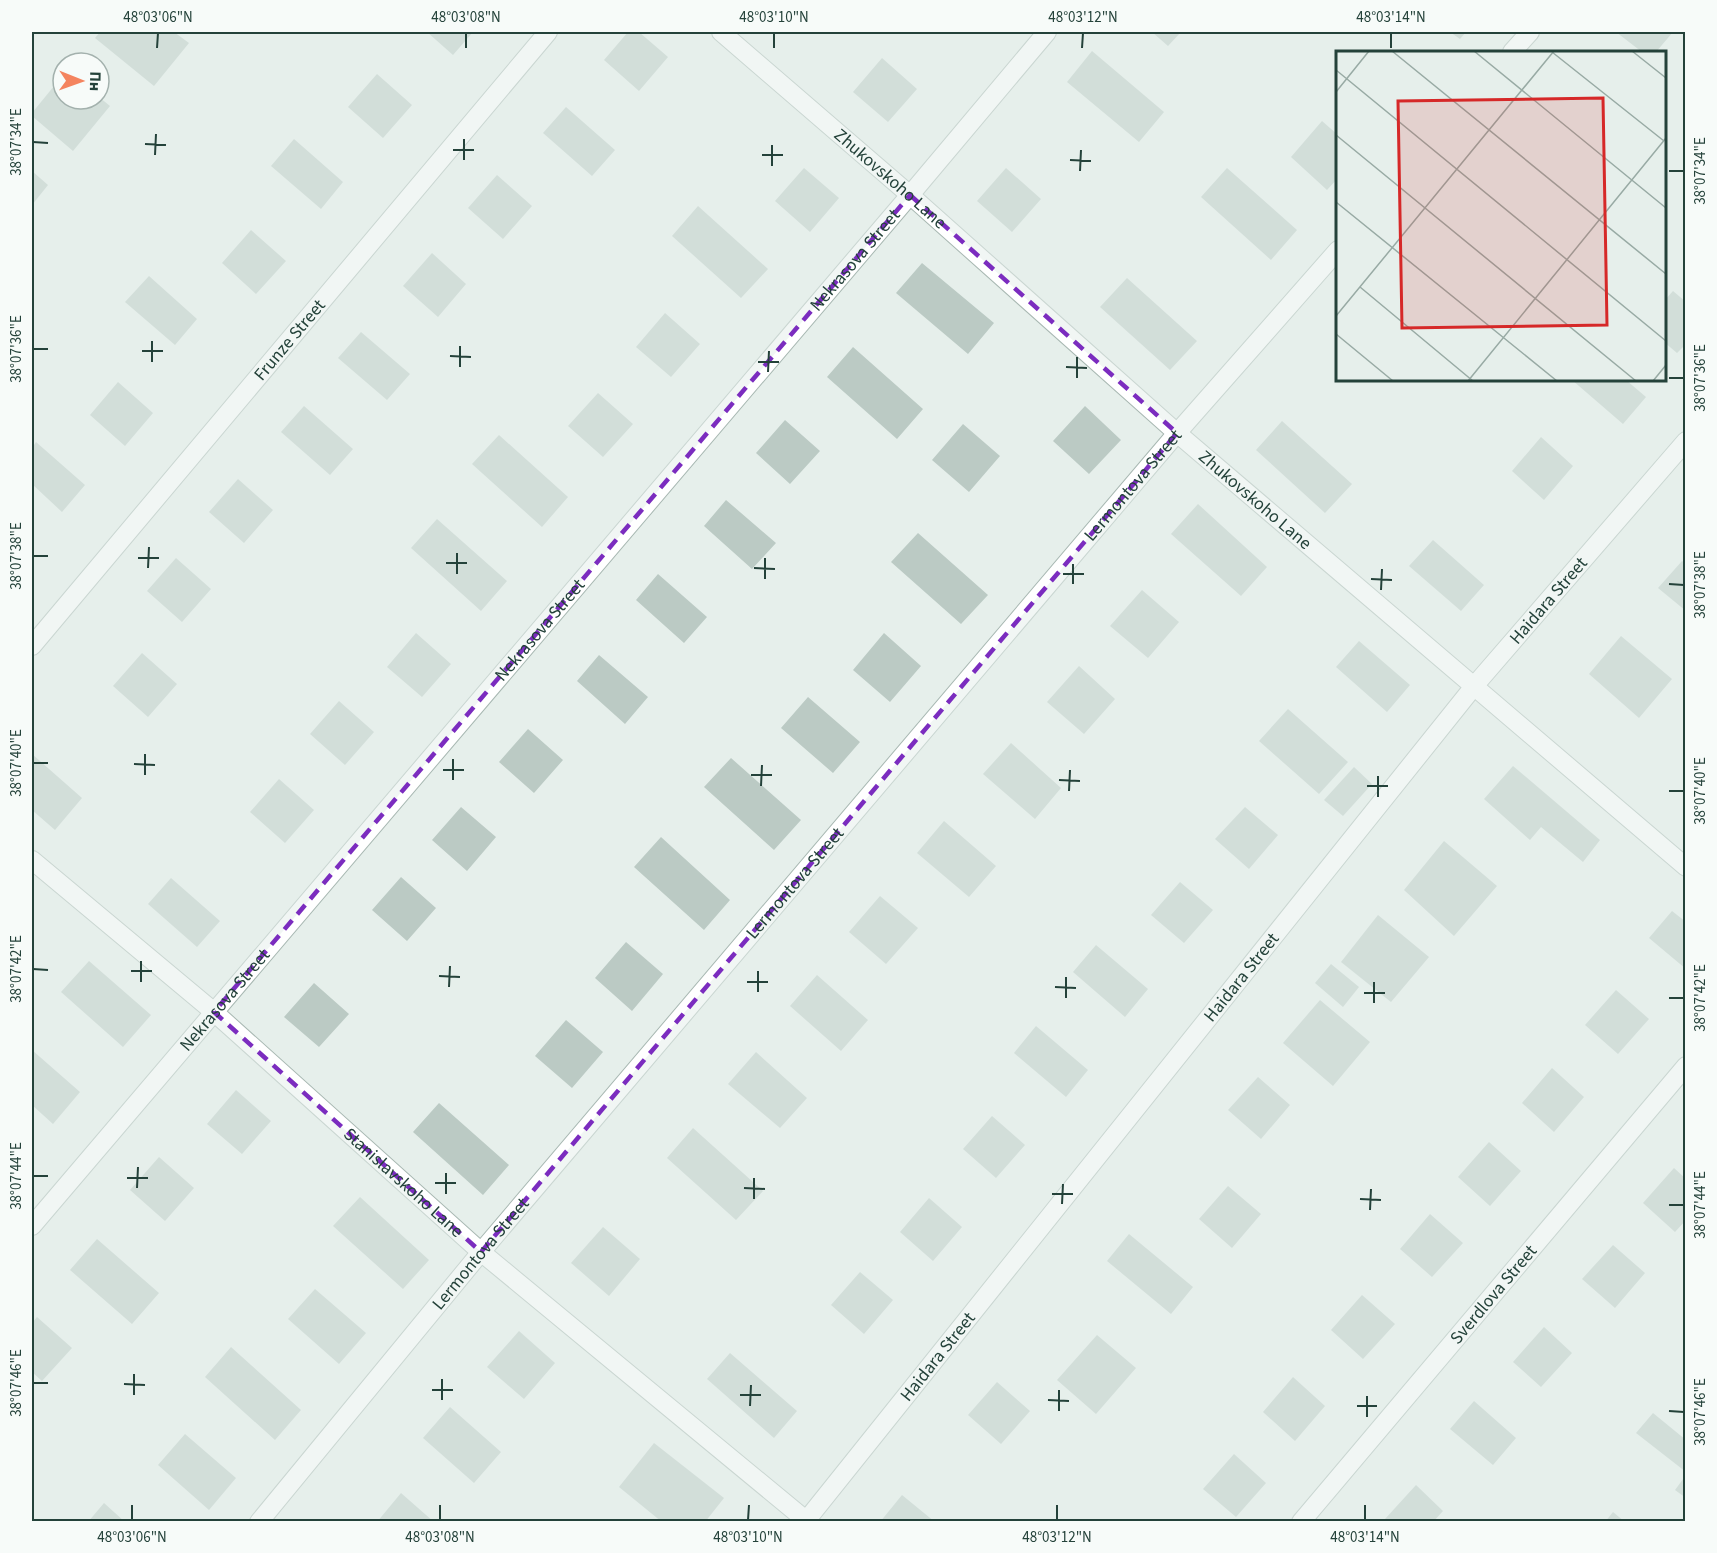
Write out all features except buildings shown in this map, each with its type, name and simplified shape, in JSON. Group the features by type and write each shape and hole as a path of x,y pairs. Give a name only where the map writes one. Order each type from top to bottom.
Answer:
{"street":[{"name":"Frunze Street","path":"32,646 548,32"},
{"name":"Zhukovskoho Lane","path":"721,32 910,195 1177,433 1686,867"},
{"name":"Nekrasova Street","path":"32,1226 1047,32"},
{"path":"1513,51 1530,32"},
{"name":"Lermontova Street","path":"259,1521 481,1252 1177,433 1336,252"},
{"name":"Haidara Street","path":"807,1521 1474,686 1686,441"},
{"name":"Stanislavskoho Lane","path":"32,860 214,1012 481,1252 807,1521"},
{"name":"Sverdlova Street","path":"1301,1521 1686,1066"}],"highlighted area":[{"path":"910,195 1177,433 481,1252 214,1012"}]}
